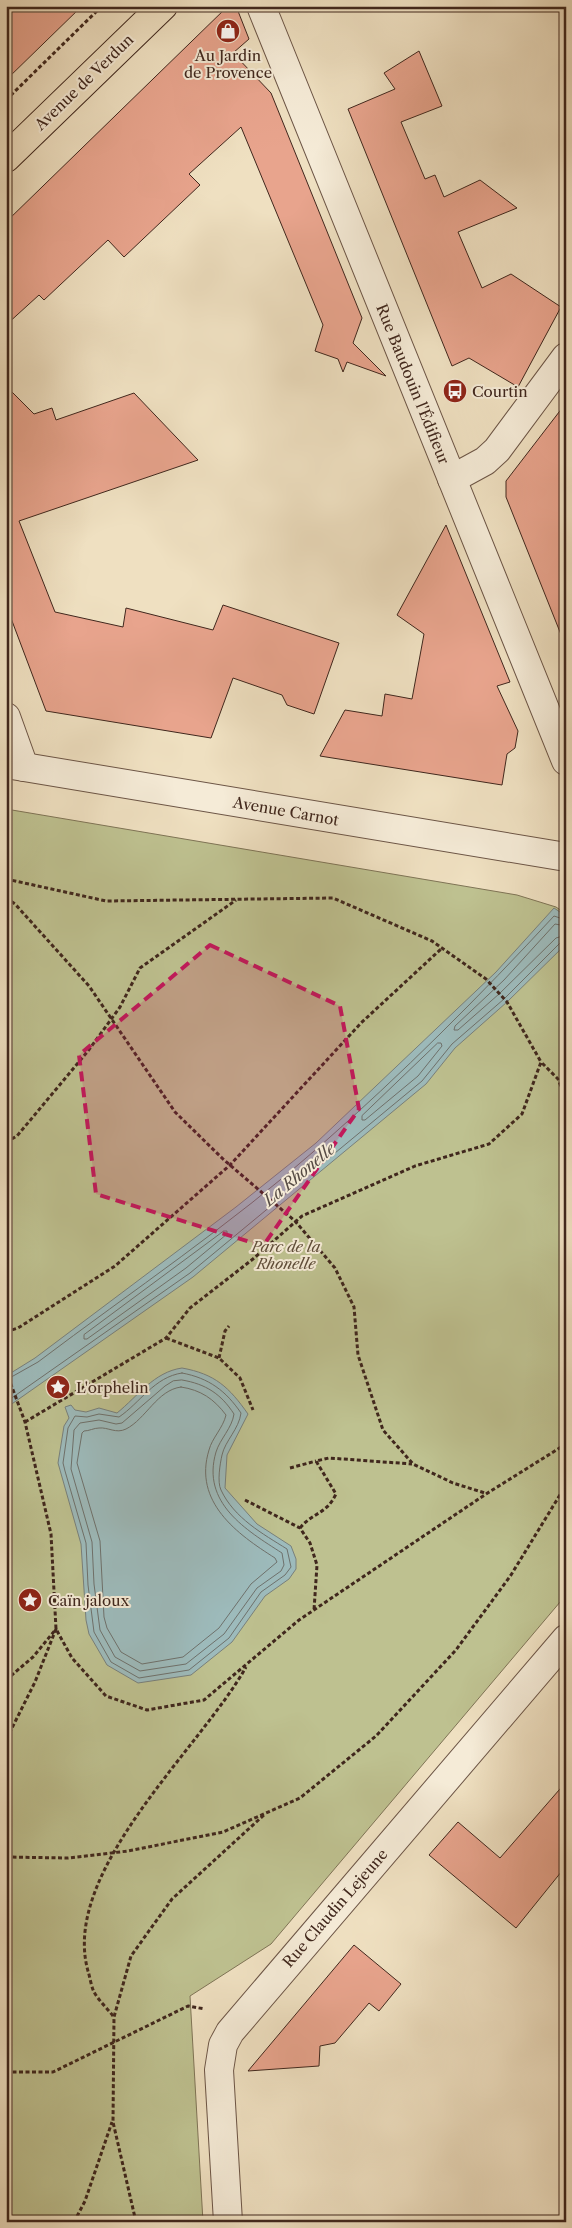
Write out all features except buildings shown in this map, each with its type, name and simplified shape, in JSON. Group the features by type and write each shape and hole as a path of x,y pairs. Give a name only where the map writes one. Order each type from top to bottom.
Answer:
{"main road":[{"name":"Avenue de Verdun","path":"6,158 163,6"}],"street":[{"name":"Rue Baudouin l'Édifieur","path":"261,6 566,761"},
{"path":"452,479 484,461 497,450 566,357"},
{"path":"6,717 15,765"},
{"name":"Avenue Carnot","path":"15,765 566,857"},
{"name":"Rue Claudin Lejeune","path":"228,2222 220,2058 230,2032 566,1639"}],"path":[{"path":"6,100 102,6"},
{"path":"6,879 106,901 333,898 432,941 486,979 507,1002 541,1062 558,1079 566,1099"},
{"path":"6,898 15,904 89,986 175,1112 230,1165 280,1206 335,1268 354,1307 358,1355 383,1430 413,1464"},
{"path":"6,1142 17,1136 88,1051 120,1007 140,968 238,899"},
{"path":"6,1332 18,1328 116,1266 230,1165 361,1023 442,949"},
{"path":"25,1422 166,1338 190,1308 253,1259 302,1216 415,1166 489,1144 522,1114 541,1062"},
{"path":"219,1358 225,1332 229,1326"},
{"path":"166,1338 219,1358 240,1378 253,1410"},
{"path":"6,1740 35,1682 56,1629 51,1534 25,1422 7,1372"},
{"path":"56,1629 72,1658 106,1696 147,1710 204,1700 314,1610 486,1494 566,1444"},
{"path":"290,1468 329,1458 413,1464 453,1483 486,1494"},
{"path":"300,1528 304,1522 330,1507 336,1494 316,1461"},
{"path":"6,1857 68,1858 112,1853 223,1832 300,1798 376,1736 456,1650 512,1575 566,1485"},
{"path":"245,1500 300,1528 310,1543 318,1565 314,1610"},
{"path":"6,1680 33,1656 56,1629"},
{"path":"114,2017 94,1991 83,1954 87,1914 112,1853 165,1774 231,1693 248,1663"},
{"path":"136,2222 112,2122 114,2017 131,1956 172,1899 268,1812"},
{"path":"6,2072 53,2072 188,2006 243,2015"},
{"path":"74,2222 85,2201 112,2122"}],"highlighted area":[{"path":"210,945 340,1006 359,1109 263,1246 96,1194 79,1055"}],"green space":[{"name":"Parc de la Rhonelle","path":"6,809 517,895 556,907 566,914 566,1595 271,1944 190,1996 203,2222 6,2222"}],"water":[{"name":"La Rhonelle","path":"554,908 566,916 566,944 507,1002 455,1048 426,1084 193,1277 6,1408 6,1376 35,1358 236,1207 316,1143 496,972"},
{"path":"182,1368 204,1374 220,1383 234,1396 248,1414 227,1455 225,1488 257,1524 291,1546 296,1559 296,1569 289,1579 265,1596 232,1642 191,1675 138,1683 107,1665 89,1634 86,1620 81,1544 58,1463 64,1426 69,1418 65,1407 71,1405 75,1410 86,1412 99,1408 117,1413 163,1374"}],"place":[{"name":"Au Jardin de Provence","path":"228,31"},
{"name":"Courtin","path":"455,391"},
{"name":"L'orphelin","path":"58,1387"},
{"name":"Caïn jaloux","path":"30,1600"}]}
